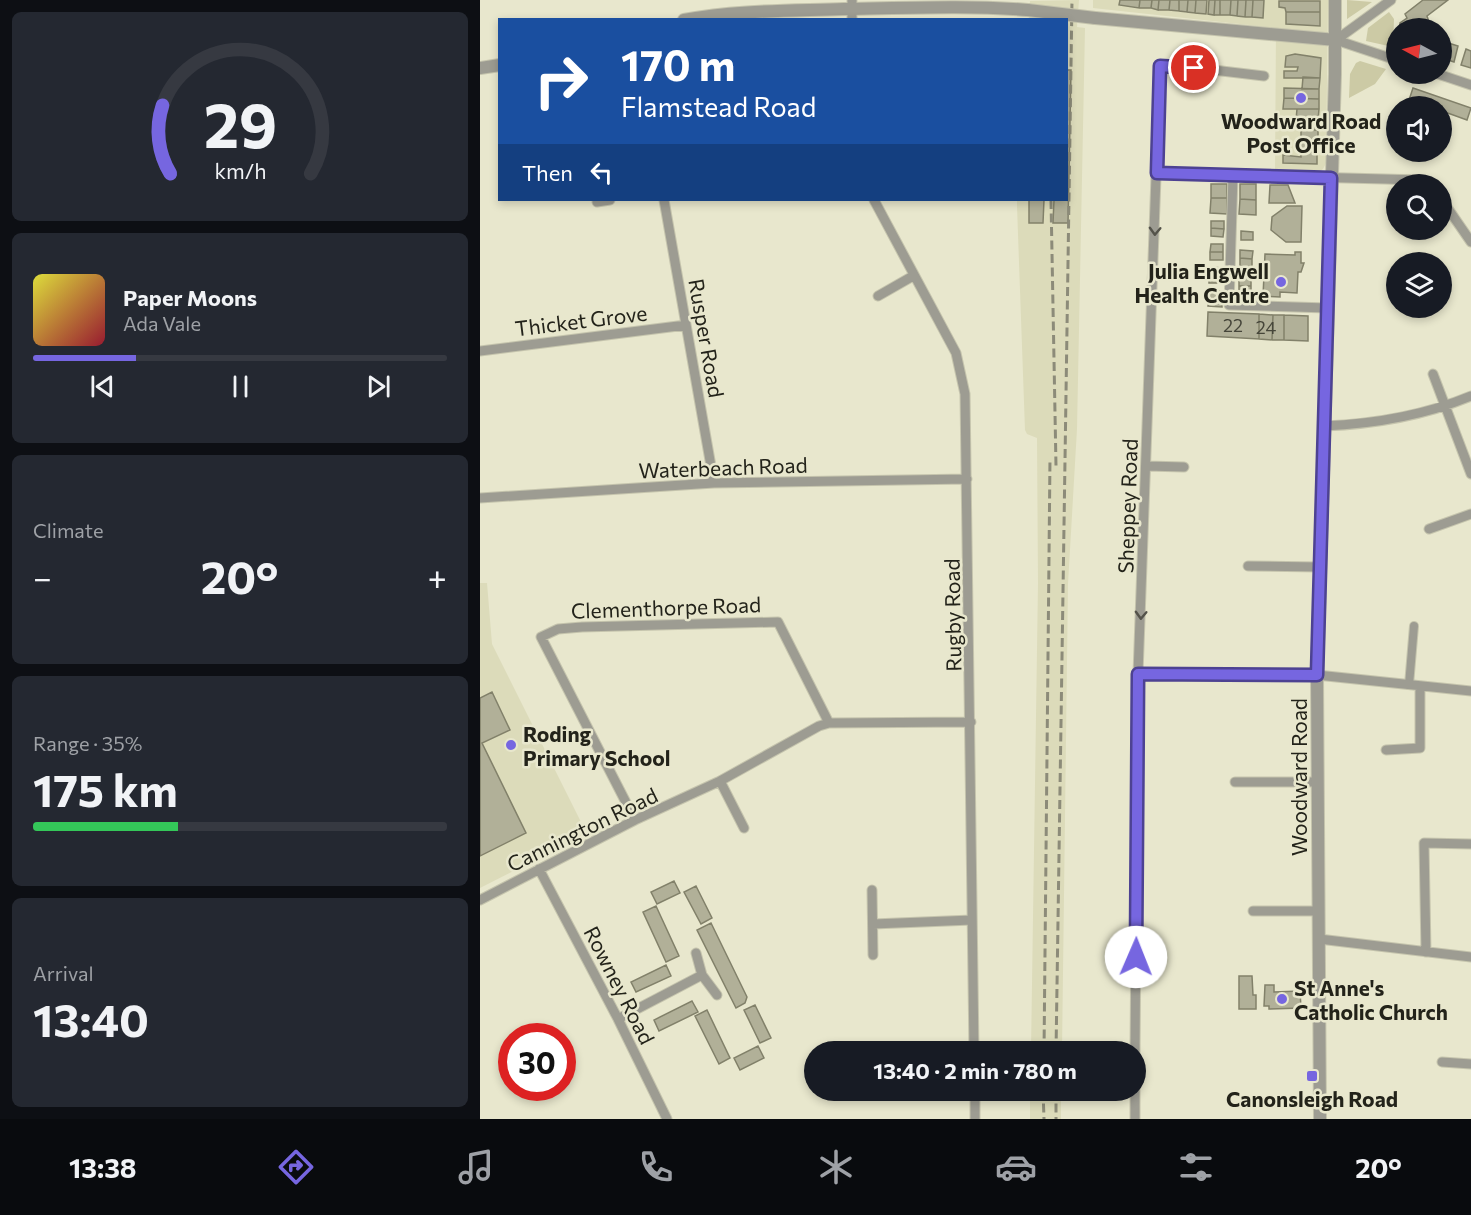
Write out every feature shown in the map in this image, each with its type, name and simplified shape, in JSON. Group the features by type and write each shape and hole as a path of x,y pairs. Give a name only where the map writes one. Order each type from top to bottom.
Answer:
{"street":[{"name":"Woodward Road","path":"1320,1119 1317,675 1336,40 1335,0"},
{"path":"1336,40 1390,0"},
{"path":"709,17 981,7 1028,10 1163,26 1336,40 1386,57"},
{"path":"480,68 498,65"},
{"name":"Sheppey Road","path":"1135,1041 1138,674 1160,66 1264,76"},
{"path":"1452,79 1471,85"},
{"path":"1157,173 1386,179"},
{"path":"1233,175 1229,305 1328,309"},
{"path":"597,202 604,201"},
{"name":"Rusper Road","path":"664,201 714,483"},
{"name":"Rugby Road","path":"875,201 956,353 965,394 974,1041"},
{"path":"1452,214 1471,242"},
{"path":"878,296 913,276"},
{"name":"Thicket Grove","path":"480,351 686,325"},
{"path":"1433,374 1471,474"},
{"path":"1324,426 1386,422 1444,407 1471,396"},
{"path":"1147,466 1184,467"},
{"name":"Waterbeach Road","path":"480,498 714,483 967,479"},
{"path":"1429,529 1471,514"},
{"path":"1248,566 1319,567"},
{"name":"Clementhorpe Road","path":"635,820 541,637 558,629 591,626 778,622 829,723"},
{"path":"1408,685 1414,626"},
{"path":"1138,674 1317,675 1471,691"},
{"path":"1386,750 1420,748 1420,686"},
{"name":"Cannington Road","path":"480,900 635,820 720,781 829,723 971,722"},
{"path":"720,781 744,828"},
{"path":"1235,782 1317,782"},
{"path":"1425,952 1419,843 1471,844"},
{"name":"Rowney Road","path":"539,869 618,1018 667,1119"},
{"path":"872,890 873,955"},
{"path":"1253,911 1318,911"},
{"path":"873,924 972,920"},
{"path":"1318,939 1471,957"},
{"path":"696,953 702,975 717,995"},
{"path":"618,1018 702,975"},
{"path":"1442,1062 1471,1064"},
{"path":"975,1101 975,1119"},
{"path":"1135,1101 1135,1119"}],"shaded area":[{"path":"1079,0 1077,27 1085,28 1077,429 1068,584 1062,1041 1031,1041 1038,583 1037,438 1027,434 1025,430 1017,201 1068,201 1068,18 1029,18 1030,1"},
{"path":"1093,0 1328,0 1326,163 1323,169 1317,173 1275,171 1276,28 1093,8"},
{"path":"1347,0 1372,2 1347,19"},
{"path":"1389,12 1393,18 1386,18 1386,45 1366,41 1368,28"},
{"path":"1360,61 1386,69 1375,84 1349,98 1350,74 1356,63"},
{"name":"Roding Primary School","path":"480,583 487,583 492,644 587,834 480,888"},
{"path":"1030,1101 1061,1101 1061,1119 1030,1119"}],"building":[{"path":"1120,0 1140,0 1139,8 1119,5"},
{"path":"1140,0 1152,0 1151,8 1139,8"},
{"path":"1152,0 1159,0 1158,10 1151,8"},
{"path":"1159,0 1170,0 1169,10 1158,10"},
{"path":"1170,0 1179,0 1179,11 1169,10"},
{"path":"1179,0 1188,0 1187,12 1179,11"},
{"path":"1188,0 1196,0 1195,13 1187,12"},
{"path":"1196,0 1207,0 1206,14 1195,13"},
{"path":"1209,0 1215,0 1214,15 1208,14"},
{"path":"1215,0 1220,0 1220,15 1214,15"},
{"path":"1220,0 1231,0 1230,15 1220,15"},
{"path":"1231,0 1238,0 1237,16 1230,15"},
{"path":"1238,0 1246,0 1245,17 1237,16"},
{"path":"1246,0 1253,0 1252,17 1245,17"},
{"path":"1253,0 1264,0 1263,18 1252,17"},
{"path":"1423,0 1448,0 1427,16 1428,18 1407,18 1405,14"},
{"path":"1279,1 1320,1 1320,12 1286,12 1285,8 1279,7"},
{"path":"1286,12 1320,12 1320,26 1286,24"},
{"path":"1452,44 1458,46 1454,62 1452,61"},
{"path":"1466,49 1471,51 1471,68 1461,65"},
{"path":"1295,54 1321,58 1320,78 1284,78 1284,71 1297,71 1298,67 1285,67 1286,56"},
{"path":"1068,70 1071,70 1068,223 1053,223 1054,201 1068,201"},
{"path":"1303,77 1320,78 1319,89 1302,89"},
{"path":"1284,88 1319,89 1319,99 1284,98"},
{"path":"1413,88 1436,96 1410,96"},
{"path":"1284,98 1319,99 1319,109 1283,109"},
{"path":"1452,101 1471,108 1467,120 1452,115"},
{"path":"1297,109 1319,109 1318,120 1296,120"},
{"path":"1301,120 1318,120 1318,130 1301,130"},
{"path":"1301,130 1318,130 1318,142 1301,142"},
{"path":"1301,142 1318,142 1317,152 1301,152"},
{"path":"1301,152 1317,152 1317,164 1283,163 1283,155 1301,157"},
{"path":"1211,184 1227,184 1227,198 1211,198"},
{"path":"1240,184 1256,184 1256,200 1240,199"},
{"path":"1270,185 1288,185 1295,203 1269,203"},
{"path":"1211,198 1227,198 1227,214 1210,213"},
{"path":"1240,199 1256,200 1256,215 1239,214"},
{"path":"1029,201 1044,201 1043,223 1029,223"},
{"path":"1287,206 1302,206 1301,242 1286,242 1271,230 1272,217"},
{"path":"1211,221 1224,221 1224,229 1211,228"},
{"path":"1211,228 1224,229 1223,237 1211,236"},
{"path":"1241,231 1253,232 1253,240 1241,240"},
{"path":"1211,244 1223,244 1223,252 1210,252"},
{"path":"1240,250 1253,251 1252,259 1240,258"},
{"path":"1210,252 1223,252 1223,260 1210,260"},
{"name":"Julia Engwell Health Centre","path":"1295,252 1301,252 1301,263 1304,263 1301,272 1298,272 1297,293 1280,292 1280,297 1263,296 1265,254 1295,255"},
{"path":"1240,258 1252,259 1252,267 1240,267"},
{"path":"1210,267 1222,268 1222,275 1209,274"},
{"path":"1209,274 1222,275 1222,283 1209,283"},
{"path":"1239,277 1251,277 1251,286 1239,286"},
{"path":"1239,286 1251,286 1251,294 1239,294"},
{"path":"1209,291 1222,291 1222,298 1209,298"},
{"path":"1209,298 1222,298 1222,307 1208,306"},
{"path":"1208,312 1259,314 1259,339 1207,336"},
{"path":"1259,314 1273,315 1272,340 1259,339"},
{"path":"1273,315 1284,315 1284,340 1272,340"},
{"path":"1284,315 1308,316 1308,341 1284,340"},
{"path":"492,692 510,730 482,743 526,833 480,856 480,698"},
{"path":"674,881 680,893 657,904 651,892"},
{"path":"696,886 712,918 701,924 684,892"},
{"path":"656,906 679,956 666,962 643,912"},
{"path":"711,923 747,997 745,1003 736,1008 697,930"},
{"path":"666,965 671,976 636,992 631,982"},
{"path":"1239,976 1252,976 1256,1009 1239,1009"},
{"name":"St Anne's Catholic Church","path":"1265,985 1274,985 1274,992 1300,991 1301,1008 1269,1009 1269,1006 1264,1006"},
{"path":"692,1001 698,1012 659,1031 654,1020"},
{"path":"755,1005 771,1038 760,1043 744,1010"},
{"path":"707,1010 730,1058 719,1064 695,1016"},
{"path":"758,1046 764,1058 740,1070 734,1058"}],"railway":[{"path":"1056,1041 1072,0"},
{"path":"1051,201 1056,466"},
{"path":"1044,1041 1050,458"},
{"path":"1043,1101 1044,1119"},
{"path":"1056,1101 1056,1119"}],"place":[{"name":"Woodward Road Post Office","path":"1301,98"},
{"name":"Julia Engwell Health Centre","path":"1281,282"},
{"name":"Roding Primary School","path":"511,745"},
{"name":"St Anne's Catholic Church","path":"1282,999"},
{"name":"Canonsleigh Road","path":"1312,1076"}],"route":[{"path":"1136,957 1138,674 1317,675 1331,178 1157,173 1160,66 1194,68"}]}
